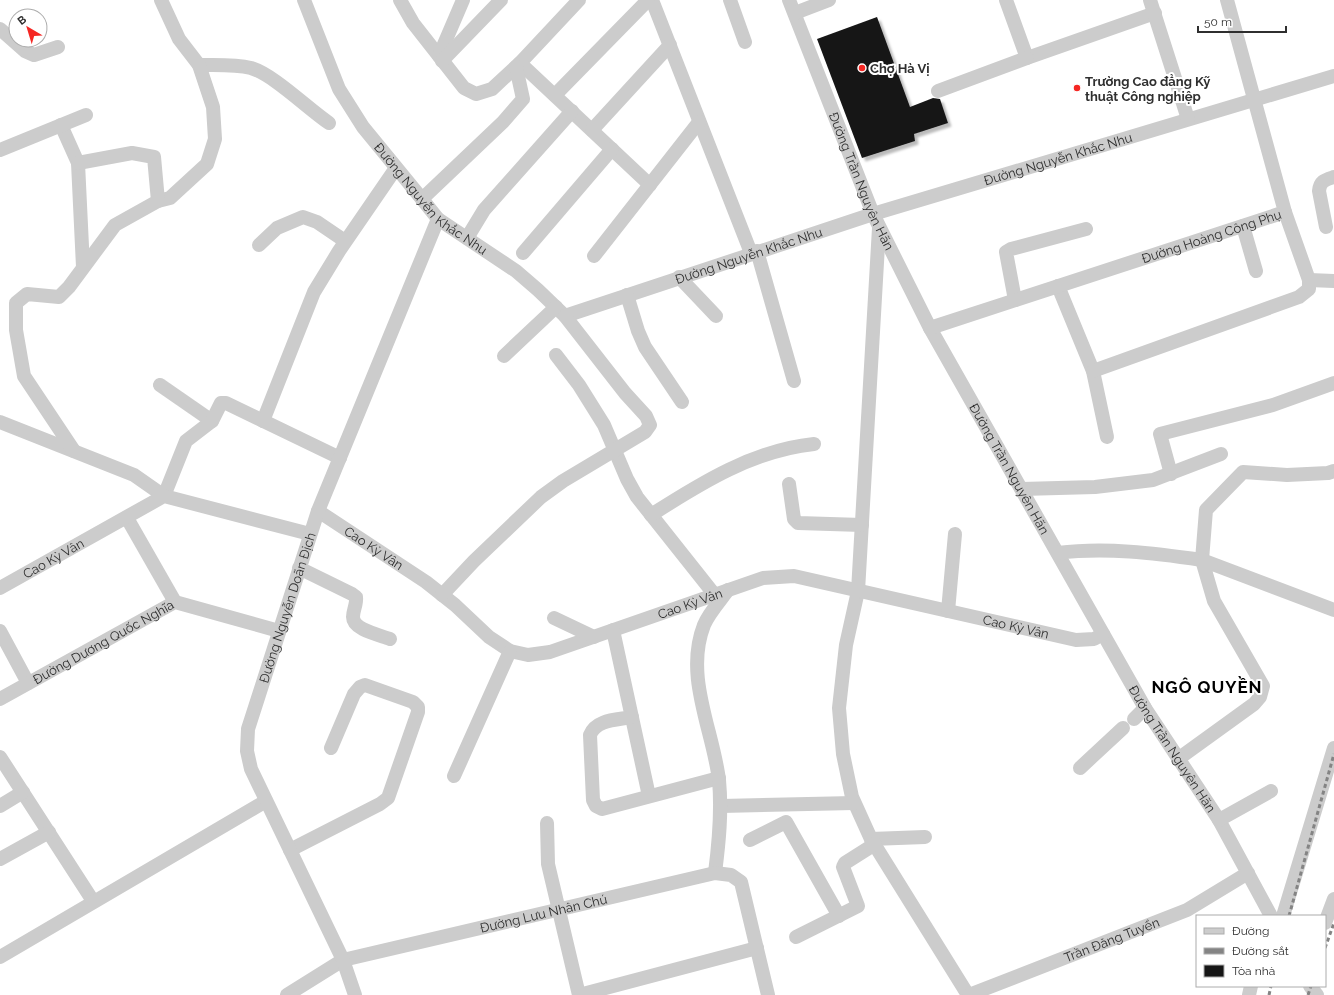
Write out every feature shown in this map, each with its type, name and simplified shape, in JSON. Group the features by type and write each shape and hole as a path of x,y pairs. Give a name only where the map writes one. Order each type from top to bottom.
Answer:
{"street":[{"path":"74,451 24,376 19,352 15,314 16,303 27,294 59,297 69,287 115,225 158,201 170,198 207,164 215,139 213,108 199,65 179,39 161,0"},
{"name":"Đường Nguyễn Khắc Nhu","path":"304,0 339,89 363,127 396,168 438,219 516,272 560,311 627,295 873,214 1334,76"},
{"path":"400,0 413,23 464,88 476,94 492,89 518,65 579,0"},
{"path":"441,58 463,0"},
{"path":"441,58 501,0"},
{"path":"555,95 648,0"},
{"path":"652,0 699,122 754,252 794,381"},
{"path":"730,0 745,42"},
{"name":"Đường Trần Nguyên Hãn","path":"789,0 873,214 930,328 1145,708 1219,820 1270,915"},
{"path":"795,13 829,0"},
{"path":"1006,0 1027,58"},
{"name":"Đường Hoàng Công Phụ","path":"930,328 1285,212 1227,0"},
{"path":"938,91 1027,58 1153,7 1188,119"},
{"path":"0,29 25,51 34,55 58,47"},
{"path":"592,130 670,45"},
{"path":"199,65 238,65 262,72 311,111 329,123"},
{"path":"518,65 555,95 650,185"},
{"path":"422,199 503,122 523,99 518,65"},
{"path":"467,238 484,210 572,111"},
{"path":"0,150 86,115"},
{"path":"594,256 699,122"},
{"path":"60,125 78,163 83,267"},
{"path":"523,253 612,149"},
{"path":"78,163 132,152 154,156 158,201"},
{"path":"263,421 314,292 345,241 396,168"},
{"path":"1326,227 1320,186 1323,180 1334,177"},
{"path":"1093,371 1299,296 1309,289 1309,280 1285,212"},
{"path":"259,245 277,228 303,217 317,222 345,241"},
{"name":"Đường Nguyễn Doãn Địch","path":"356,995 343,960 251,769 247,751 248,729 318,511 438,219"},
{"path":"1243,226 1256,271"},
{"path":"879,227 858,591 846,645 839,708 843,754 854,803 873,842 968,995"},
{"path":"1015,300 1006,252 1011,249 1086,229"},
{"path":"679,277 716,316"},
{"path":"1309,280 1334,281"},
{"path":"1058,286 1093,371 1107,437"},
{"path":"627,295 638,331 645,347 682,402"},
{"path":"442,595 474,561 541,497 563,481 616,451 645,432 650,425 646,416 625,393 560,311 504,356"},
{"path":"556,355 592,404 637,497 651,515 721,592 705,624 699,642 697,668 700,690 719,778 721,806 715,874"},
{"path":"1171,474 1160,434 1273,405 1334,383"},
{"path":"160,385 212,421"},
{"path":"164,496 186,441 212,421 221,403 226,403 340,458"},
{"path":"0,422 134,475 164,496 310,534"},
{"path":"651,515 713,477 763,455 791,447 814,444"},
{"path":"1022,489 1122,484 1153,480 1221,454"},
{"path":"1178,759 1254,704 1260,697 1263,686 1214,601 1202,560 1206,510 1243,472 1287,475 1328,473 1334,470"},
{"path":"788,484 794,519 798,523 862,526"},
{"name":"Cao Kỳ Vân","path":"0,588 164,496"},
{"name":"Cao Kỳ Vân","path":"318,511 395,560 442,595 489,637 510,651 528,654 550,652 762,578 794,576 1076,640 1094,639 1104,634"},
{"path":"127,518 175,602"},
{"path":"948,611 955,534"},
{"path":"1058,553 1080,550 1112,550 1202,560 1334,610"},
{"path":"299,568 356,597 353,616 355,623 360,627 390,639"},
{"name":"Đường Dương Quốc Nghĩa","path":"0,699 175,602 280,631"},
{"path":"554,618 594,637"},
{"path":"613,630 649,796"},
{"path":"0,631 28,683"},
{"path":"454,776 510,651"},
{"path":"290,850 380,804 388,798 418,712 418,707 413,702 365,685 360,687 354,694 331,748"},
{"path":"1080,768 1145,708"},
{"path":"632,717 598,724 593,728 590,735 593,800 596,806 602,809 719,778"},
{"path":"1283,915 1334,748"},
{"path":"0,757 93,901"},
{"path":"1219,820 1271,790"},
{"path":"0,806 23,792"},
{"path":"0,957 93,901 266,801"},
{"path":"721,806 854,803"},
{"path":"750,840 786,822 839,916"},
{"path":"547,823 548,864 579,995 757,948"},
{"path":"0,859 49,832"},
{"path":"796,937 858,906 843,867 845,863 873,842 925,837"},
{"name":"Trần Đăng Tuyển","path":"968,995 1188,910 1248,873"},
{"name":"Đường Lưu Nhân Chú","path":"287,995 343,960 715,874 731,875 741,882 768,995"},
{"path":"1326,920 1334,899"},
{"path":"1311,987 1317,995"}],"building":[{"name":"Chợ Hà Vị","path":"877,17 910,107 933,98 940,99 948,123 914,134 915,141 862,158 817,39"}],"railway":[{"path":"1289,915 1334,754"},
{"path":"1326,945 1334,923"},
{"path":"1269,995 1271,987"},
{"path":"1308,995 1311,987"}],"place":[{"name":"Chợ Hà Vị","path":"862,68"},
{"name":"Trường Cao đẳng Kỹ thuật Công nghiệp","path":"1077,88"}],"district":[{"name":"NGÔ QUYỀN","path":"1207,687"}]}
